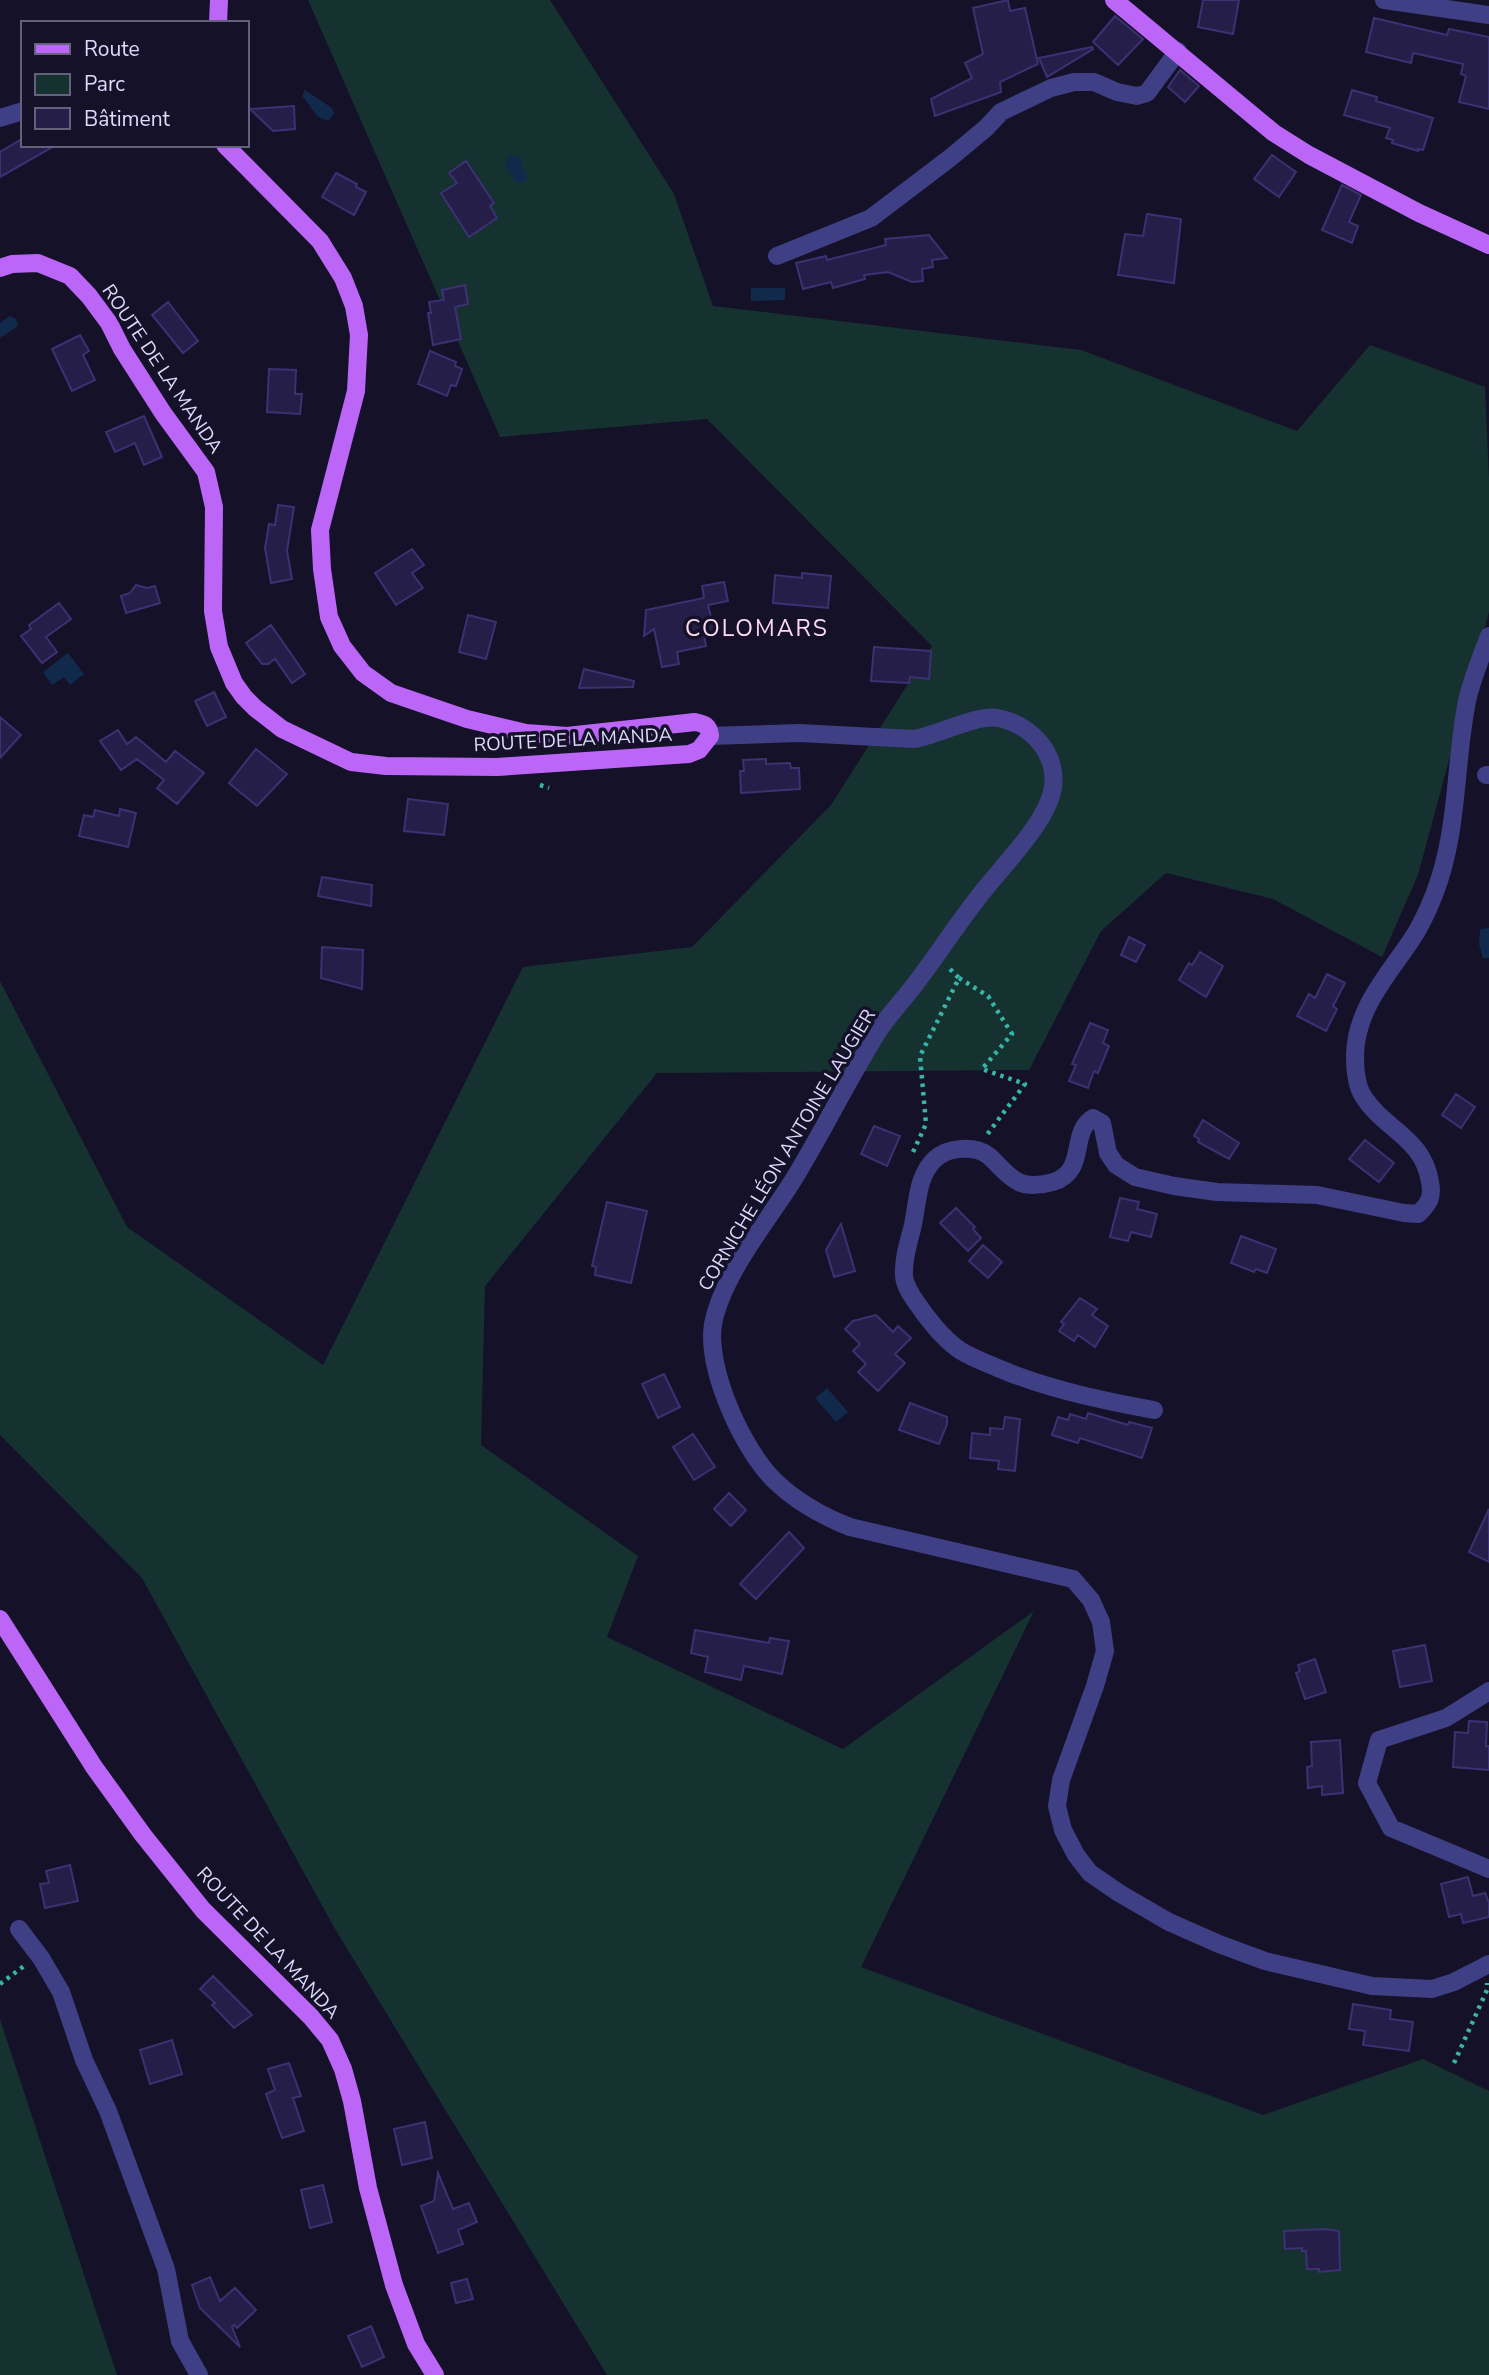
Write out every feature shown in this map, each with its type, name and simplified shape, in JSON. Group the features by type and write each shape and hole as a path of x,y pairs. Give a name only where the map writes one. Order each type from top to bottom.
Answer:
{"main road":[{"path":"219,0 219,21"},
{"path":"1114,0 1274,133 1309,155 1419,213 1489,245"},
{"name":"ROUTE DE LA MANDA","path":"0,268 12,264 38,263 70,276 89,296 109,324 156,402 206,472 214,508 213,611 219,647 234,682 244,697 282,729 351,762 386,766 496,767 689,754 699,750 710,736 707,726 702,723 686,721 620,732 567,736 526,733 467,719 391,694 363,673 342,646 329,617 320,530 356,391 359,335 354,306 344,278 320,242 227,147"},
{"name":"ROUTE DE LA MANDA","path":"0,1619 94,1767 143,1835 203,1910 312,2017 330,2040 343,2069 352,2101 368,2188 394,2284 416,2344 435,2375"}],"street":[{"path":"1384,0 1489,15"},
{"path":"777,256 871,218 959,151 1001,112 1051,88 1074,82 1094,82 1117,92 1137,96 1147,93 1178,51"},
{"path":"0,118 21,112"},
{"path":"1154,1410 1046,1387 960,1350 930,1322 910,1293 904,1274 923,1173 936,1158 948,1150 961,1149 986,1154 1017,1182 1036,1185 1054,1182 1073,1169 1084,1129 1093,1118 1102,1123 1108,1153 1116,1165 1135,1177 1217,1192 1317,1195 1418,1214 1431,1199 1429,1171 1422,1155 1363,1096 1357,1079 1355,1054 1362,1019 1373,993 1412,939 1433,897 1448,854 1468,700 1489,636"},
{"name":"CORNICHE LÉON ANTOINE LAUGIER","path":"710,736 799,733 914,739 932,736 973,720 995,717 1019,724 1038,739 1051,760 1053,787 1044,814 880,1029 798,1171 725,1289 718,1305 711,1340 713,1358 720,1384 752,1451 775,1482 818,1514 850,1527 1073,1579 1091,1600 1101,1622 1105,1651 1061,1780 1057,1806 1063,1830 1076,1855 1090,1873 1119,1894 1169,1922 1265,1961 1372,1986 1432,1989 1488,1965"},
{"path":"1489,1691 1446,1718 1379,1741 1367,1783 1391,1828 1489,1869"},
{"path":"19,1930 41,1958 61,1992 84,2060 108,2111 166,2269 180,2341 199,2375"}],"path":[{"path":"919,980 945,964 959,978 988,996 1013,1034 982,1069 1025,1084 986,1134 986,1154"},
{"path":"912,1154 926,1124 920,1056 959,978"},
{"path":"0,1984 29,1962 41,1958"},
{"path":"1454,2063 1487,1990 1488,1965"}],"green space":[{"path":"308,0 550,0 674,194 713,306 1081,350 1297,431 1370,345 1485,387 1489,478 1489,612 1418,875 1382,957 1273,899 1166,873 1101,931 1029,1070 657,1073 485,1286 481,1445 638,1556 607,1637 843,1749 1034,1611 861,1967 1263,2115 1423,2059 1489,2091 1489,2375 607,2375 335,1929 142,1578 0,1435 0,981 127,1227 323,1365 523,967 692,947 831,805 932,646 707,419 500,437"},
{"path":"0,2019 117,2375 0,2375"}],"water":[{"path":"305,90 332,108 334,114 329,120 324,120 314,112 302,96"},
{"path":"510,154 520,157 528,176 525,182 517,183 508,171 505,163"},
{"path":"751,288 785,288 785,300 751,301"},
{"path":"10,316 16,319 18,326 0,338 0,323"},
{"path":"68,653 84,674 70,685 64,677 52,685 43,672"},
{"path":"1489,928 1489,958 1483,958 1479,944 1480,929"},
{"path":"827,1388 848,1412 836,1422 815,1398"}],"building":[{"path":"1008,0 1010,11 1025,8 1038,64 1000,82 1001,92 935,116 931,99 972,78 965,63 983,54 973,8"},
{"path":"1203,0 1239,0 1233,34 1198,27"},
{"path":"1115,16 1143,39 1118,65 1093,42"},
{"path":"1374,18 1447,35 1449,29 1489,37 1489,109 1459,102 1466,76 1461,74 1463,64 1413,53 1411,63 1366,52"},
{"path":"1092,47 1093,49 1047,77 1039,58"},
{"path":"1180,70 1199,86 1185,102 1168,87"},
{"path":"1352,90 1377,97 1376,101 1433,118 1423,150 1392,143 1393,140 1386,138 1390,128 1344,115"},
{"path":"294,106 295,129 273,131 250,109"},
{"path":"20,140 21,147 52,147 0,177 0,152"},
{"path":"1272,155 1296,172 1279,197 1254,179"},
{"path":"466,161 494,203 490,206 497,218 469,237 441,193 457,183 449,173"},
{"path":"336,173 366,192 354,215 322,197"},
{"path":"1342,185 1361,195 1349,222 1358,226 1352,243 1322,230"},
{"path":"1147,214 1181,219 1174,283 1118,275 1125,234 1143,236"},
{"path":"929,235 947,258 932,260 933,267 922,269 923,281 912,282 888,272 864,275 865,279 833,288 831,282 803,289 796,263 826,256 827,260 886,245 885,239"},
{"path":"465,285 468,304 455,307 461,339 433,345 429,302 444,300 442,290"},
{"path":"168,302 198,341 183,353 152,315"},
{"path":"80,335 89,351 83,355 95,380 72,391 52,349"},
{"path":"430,351 456,362 455,366 462,369 456,386 451,385 447,396 418,384"},
{"path":"269,369 296,370 295,394 302,394 300,414 267,412"},
{"path":"144,416 162,457 144,465 135,443 115,452 106,432"},
{"path":"278,505 294,507 287,551 292,579 271,583 265,548 269,524 275,525"},
{"path":"412,549 424,565 412,573 423,588 396,605 375,573"},
{"path":"802,573 831,576 828,608 773,603 775,575 802,578"},
{"path":"724,582 728,601 708,605 715,633 704,635 706,646 677,652 679,664 662,667 654,629 644,636 646,610 704,598 702,586"},
{"path":"136,585 147,588 155,586 160,603 126,613 121,596 130,593"},
{"path":"59,603 71,619 46,637 57,652 42,663 21,636 31,629 29,625"},
{"path":"468,615 496,622 486,659 459,652"},
{"path":"271,625 305,674 292,683 275,659 268,664 262,664 246,643"},
{"path":"874,647 931,651 929,679 910,677 909,683 871,681"},
{"path":"584,669 634,681 633,687 579,688"},
{"path":"214,692 226,717 207,726 195,701"},
{"path":"0,717 21,735 0,758"},
{"path":"118,730 127,744 136,737 166,762 175,751 204,773 177,804 157,788 164,780 137,759 121,770 100,741"},
{"path":"256,749 287,774 257,806 229,783"},
{"path":"766,759 766,764 790,763 791,768 799,768 800,789 741,793 740,771 744,771 743,760"},
{"path":"408,799 448,804 444,835 404,831"},
{"path":"120,809 136,813 128,847 79,836 84,815 93,817 95,810 119,816"},
{"path":"322,877 372,885 371,906 318,896"},
{"path":"1129,937 1145,945 1136,962 1121,955"},
{"path":"322,947 363,950 362,989 321,978"},
{"path":"1200,952 1223,966 1206,997 1179,980 1189,963 1192,965"},
{"path":"1327,974 1345,983 1333,1006 1337,1009 1326,1031 1297,1016 1309,994 1315,998"},
{"path":"1090,1023 1108,1030 1103,1043 1109,1046 1098,1073 1094,1071 1088,1088 1069,1081 1076,1065 1072,1064"},
{"path":"1456,1094 1475,1107 1461,1128 1442,1115"},
{"path":"1203,1120 1239,1143 1229,1159 1198,1142 1199,1139 1194,1136"},
{"path":"874,1126 900,1136 887,1166 861,1154"},
{"path":"1365,1140 1394,1163 1379,1182 1349,1159"},
{"path":"1120,1198 1139,1202 1137,1209 1157,1214 1151,1237 1131,1232 1128,1241 1110,1237"},
{"path":"607,1202 647,1211 631,1283 595,1275 596,1267 592,1266"},
{"path":"956,1208 975,1227 973,1229 981,1238 968,1251 940,1223"},
{"path":"841,1224 855,1271 834,1277 826,1250"},
{"path":"1241,1236 1276,1249 1267,1273 1256,1269 1254,1272 1231,1263"},
{"path":"983,1245 1002,1262 988,1278 969,1261"},
{"path":"1080,1298 1097,1309 1092,1315 1108,1326 1095,1347 1078,1335 1074,1341 1059,1331 1064,1324 1061,1322"},
{"path":"876,1315 893,1332 898,1326 911,1338 895,1354 905,1363 878,1391 858,1372 866,1364 853,1351 860,1344 845,1329 853,1321"},
{"path":"664,1374 680,1407 658,1418 642,1384"},
{"path":"910,1403 947,1417 939,1444 899,1430"},
{"path":"1088,1413 1128,1425 1129,1422 1152,1428 1142,1458 1080,1438 1078,1443 1052,1435 1058,1417 1068,1420 1070,1414 1086,1419"},
{"path":"1005,1417 1020,1419 1015,1471 998,1469 999,1461 970,1458 972,1433 990,1435 990,1428 1003,1429"},
{"path":"693,1434 715,1467 694,1480 673,1447"},
{"path":"729,1493 746,1510 731,1526 714,1509"},
{"path":"1489,1509 1489,1562 1469,1552"},
{"path":"789,1532 804,1548 756,1599 740,1584"},
{"path":"695,1630 769,1643 770,1638 789,1641 782,1674 744,1666 741,1680 705,1672 708,1657 691,1653"},
{"path":"1425,1645 1432,1681 1400,1687 1393,1651"},
{"path":"1315,1659 1326,1692 1305,1699 1296,1673 1300,1671 1298,1665"},
{"path":"1469,1721 1487,1722 1489,1770 1453,1767 1455,1732 1468,1733"},
{"path":"1340,1740 1343,1793 1322,1795 1322,1786 1308,1788 1307,1767 1312,1766 1311,1742"},
{"path":"70,1865 78,1901 45,1908 40,1884 49,1883 46,1871"},
{"path":"1468,1877 1473,1896 1485,1893 1489,1903 1489,1917 1463,1923 1461,1914 1449,1917 1441,1884"},
{"path":"213,1976 252,2015 234,2028 212,2005 215,2003 200,1989"},
{"path":"1353,2004 1391,2010 1390,2019 1413,2022 1409,2051 1363,2045 1365,2031 1349,2029"},
{"path":"172,2040 182,2074 150,2084 140,2050"},
{"path":"289,2063 301,2096 293,2098 304,2131 282,2138 266,2094 275,2090 268,2069"},
{"path":"425,2122 432,2158 402,2165 394,2129"},
{"path":"438,2173 453,2209 469,2203 477,2222 458,2230 463,2244 438,2253 421,2206 434,2201"},
{"path":"323,2185 332,2222 310,2228 301,2190"},
{"path":"1284,2231 1339,2231 1340,2270 1319,2272 1319,2269 1307,2269 1306,2251 1302,2251 1302,2248 1285,2249"},
{"path":"210,2277 220,2301 235,2288 256,2310 237,2328 234,2325 232,2327 240,2347 200,2308 192,2285"},
{"path":"467,2279 473,2299 456,2303 451,2283"},
{"path":"371,2326 384,2357 362,2367 348,2336"}],"district":[{"name":"COLOMARS","path":"757,628"}]}
